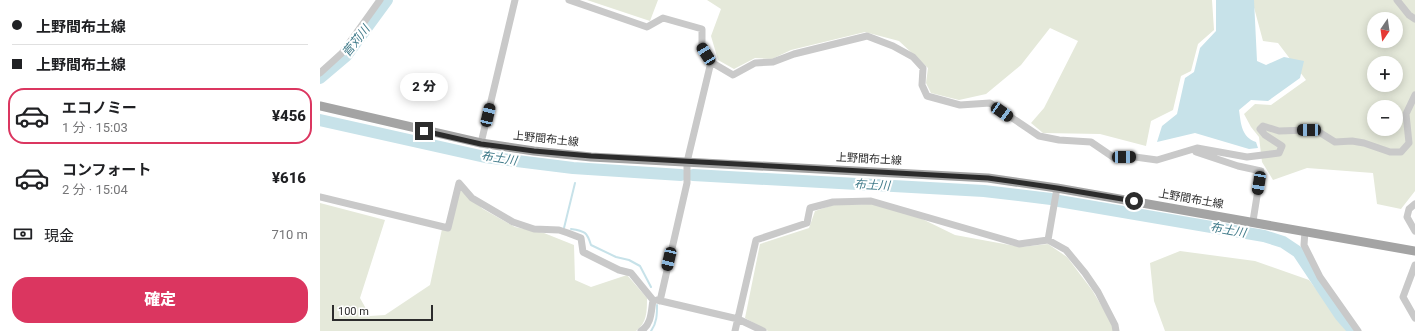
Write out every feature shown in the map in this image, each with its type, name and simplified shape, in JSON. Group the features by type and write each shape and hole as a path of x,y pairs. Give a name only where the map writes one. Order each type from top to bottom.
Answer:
{"main road":[{"name":"上野間布土線","path":"320,106 481,144 534,151 591,156 988,178 1253,221 1415,251"}],"street":[{"path":"320,73 342,53 380,0"},
{"path":"481,144 514,0"},
{"path":"569,0 647,27 663,18 702,29 702,46 711,62 733,75 755,63 773,62 794,54 867,36 893,46 913,57 923,68 922,85 928,96 960,105 990,103 1039,136 1059,140 1091,142 1113,157 1135,157 1157,160 1197,148 1248,157 1279,153 1282,146 1265,135 1260,129 1263,126 1279,131 1309,130 1319,132 1335,142 1352,141 1364,143 1390,152 1401,152 1409,143 1406,114 1415,95"},
{"path":"1397,0 1409,15 1415,19"},
{"path":"641,331 651,319 687,183 686,162 711,62"},
{"path":"1186,152 1198,152 1238,166 1261,171 1253,221"},
{"path":"320,197 448,228 458,182 472,198 513,222 534,229 559,230 568,232 581,238 583,252 619,270 631,273 656,300 738,319 763,331"},
{"path":"1048,240 1057,188"},
{"path":"735,331 756,240 807,223 810,208 833,202 871,201 1018,244 1048,240 1066,250 1085,273 1098,292 1115,325 1116,331"},
{"path":"1415,204 1409,209 1407,217 1415,232"},
{"path":"1305,231 1304,245 1320,277 1358,331"},
{"path":"1415,265 1403,297 1415,318"}],"shaded area":[{"path":"587,0 658,0 650,21"},
{"path":"707,0 1212,0 1214,30 1198,44 1191,71 1181,76 1173,110 1151,121 1146,146 1100,134 1043,133 1031,123 1044,108 1078,41 1050,28 1021,65 986,94 959,100 931,93 926,83 928,68 899,41 865,32 791,50 772,59 755,58 734,69 718,60 711,36 721,9"},
{"path":"1252,0 1415,0 1415,191 1401,209 1377,204 1373,173 1307,168 1273,180 1262,162 1259,137 1251,127 1244,114 1255,104 1271,105 1306,80 1278,43 1263,41"},
{"path":"459,189 483,209 515,227 544,233 574,245 575,280 591,287 627,275 647,298 646,312 640,328 636,331 320,331 320,203 385,220 360,298 370,316 385,315 430,285 442,229 450,231"},
{"path":"872,204 916,216 955,235 1021,247 1048,244 1067,257 1092,290 1113,325 1113,331 768,331 745,318 760,244 809,228 815,211 833,205"},
{"path":"1180,251 1255,261 1309,280 1349,331 1165,331 1154,301 1150,263"}],"water":[{"path":"1216,0 1254,0 1257,61 1266,65 1284,57 1304,61 1300,78 1268,101 1251,100 1239,110 1241,125 1247,137 1256,142 1258,148 1249,149 1195,133 1157,142 1162,126 1177,114 1185,78 1194,72 1200,48 1216,31"}],"waterway":[{"name":"菅苅川","path":"320,78 346,56 387,0"},
{"name":"布土川","path":"320,120 485,157 573,168 681,175"},
{"name":"布土川","path":"693,175 984,191 1051,199"},
{"path":"564,228 575,183"},
{"name":"布土川","path":"1059,201 1264,236 1283,242 1298,252 1340,315 1354,331"},
{"path":"571,229 585,233 591,245 640,266 651,287"},
{"path":"651,331 656,322 657,305"}],"route":[{"path":"424,131 481,144 534,151 591,156 988,178 1134,201"}]}
